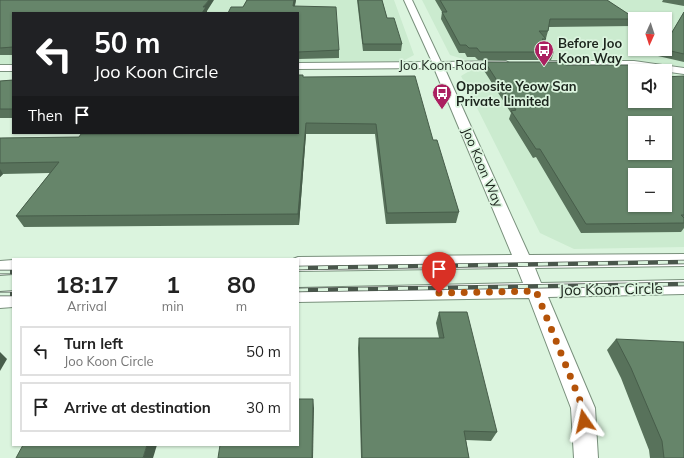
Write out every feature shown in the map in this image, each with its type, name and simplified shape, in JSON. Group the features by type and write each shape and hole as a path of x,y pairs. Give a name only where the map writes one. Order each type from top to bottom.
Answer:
{"street":[{"name":"Joo Koon Way","path":"408,0 524,262 583,408 586,458"},
{"name":"Joo Koon Road","path":"299,66 517,64"},
{"path":"533,64 634,64 684,71"},
{"path":"0,68 12,68"},
{"name":"Joo Koon Circle","path":"299,264 684,260"},
{"path":"0,268 12,267"},
{"name":"Joo Koon Circle","path":"299,295 684,287"},
{"path":"0,300 12,299"}],"shaded area":[{"path":"0,0 394,0 414,55 403,61 299,62 299,12 12,12 12,64 0,64"},
{"path":"422,0 684,0 684,67 672,64 616,59 466,60 450,55"},
{"path":"471,70 628,70 628,108 672,108 672,74 684,76 684,247 574,249 540,233 461,76"}],"building":[{"path":"0,0 209,0 203,7 206,7 203,12 12,12 12,47 0,48"},
{"path":"247,0 294,0 293,6 336,7 339,50 299,52 299,12 228,12 231,7 243,7"},
{"path":"358,0 382,0 387,18 394,18 402,44 363,44"},
{"path":"440,0 607,0 628,14 628,19 550,19 548,31 539,31 546,39 542,39 554,52 480,52 477,48 469,48 466,45 460,45 442,12 447,12"},
{"path":"684,12 684,54 672,51 672,32"},
{"path":"485,62 562,62 566,65 628,65 628,108 672,108 672,77 684,76 684,215 681,215 684,218 684,223 586,224 540,149 536,149 511,111 516,110"},
{"path":"299,75 303,75 303,77 415,76 433,140 437,140 459,212 387,213 376,124 306,123 298,214 16,216 59,162 0,163 0,138 79,137 81,134 299,134"},
{"path":"12,80 12,109 0,109 0,81"},
{"path":"439,312 467,312 497,432 464,431 469,458 362,458 359,338 444,338"},
{"path":"616,339 684,342 684,458 664,458 662,441 631,368"},
{"path":"299,399 313,399 312,458 218,458 220,446 299,446"},
{"path":"22,446 147,446 143,458 16,458"}],"railway":[{"path":"299,268 684,262"},
{"path":"0,272 12,272"},
{"path":"299,290 684,284"},
{"path":"0,294 12,294"}],"place":[{"name":"Before Joo Koon Way","path":"544,67"},
{"name":"Opposite Yeow San Private Limited","path":"442,110"}],"route":[{"path":"439,293 536,291 583,408 584,421"}]}
